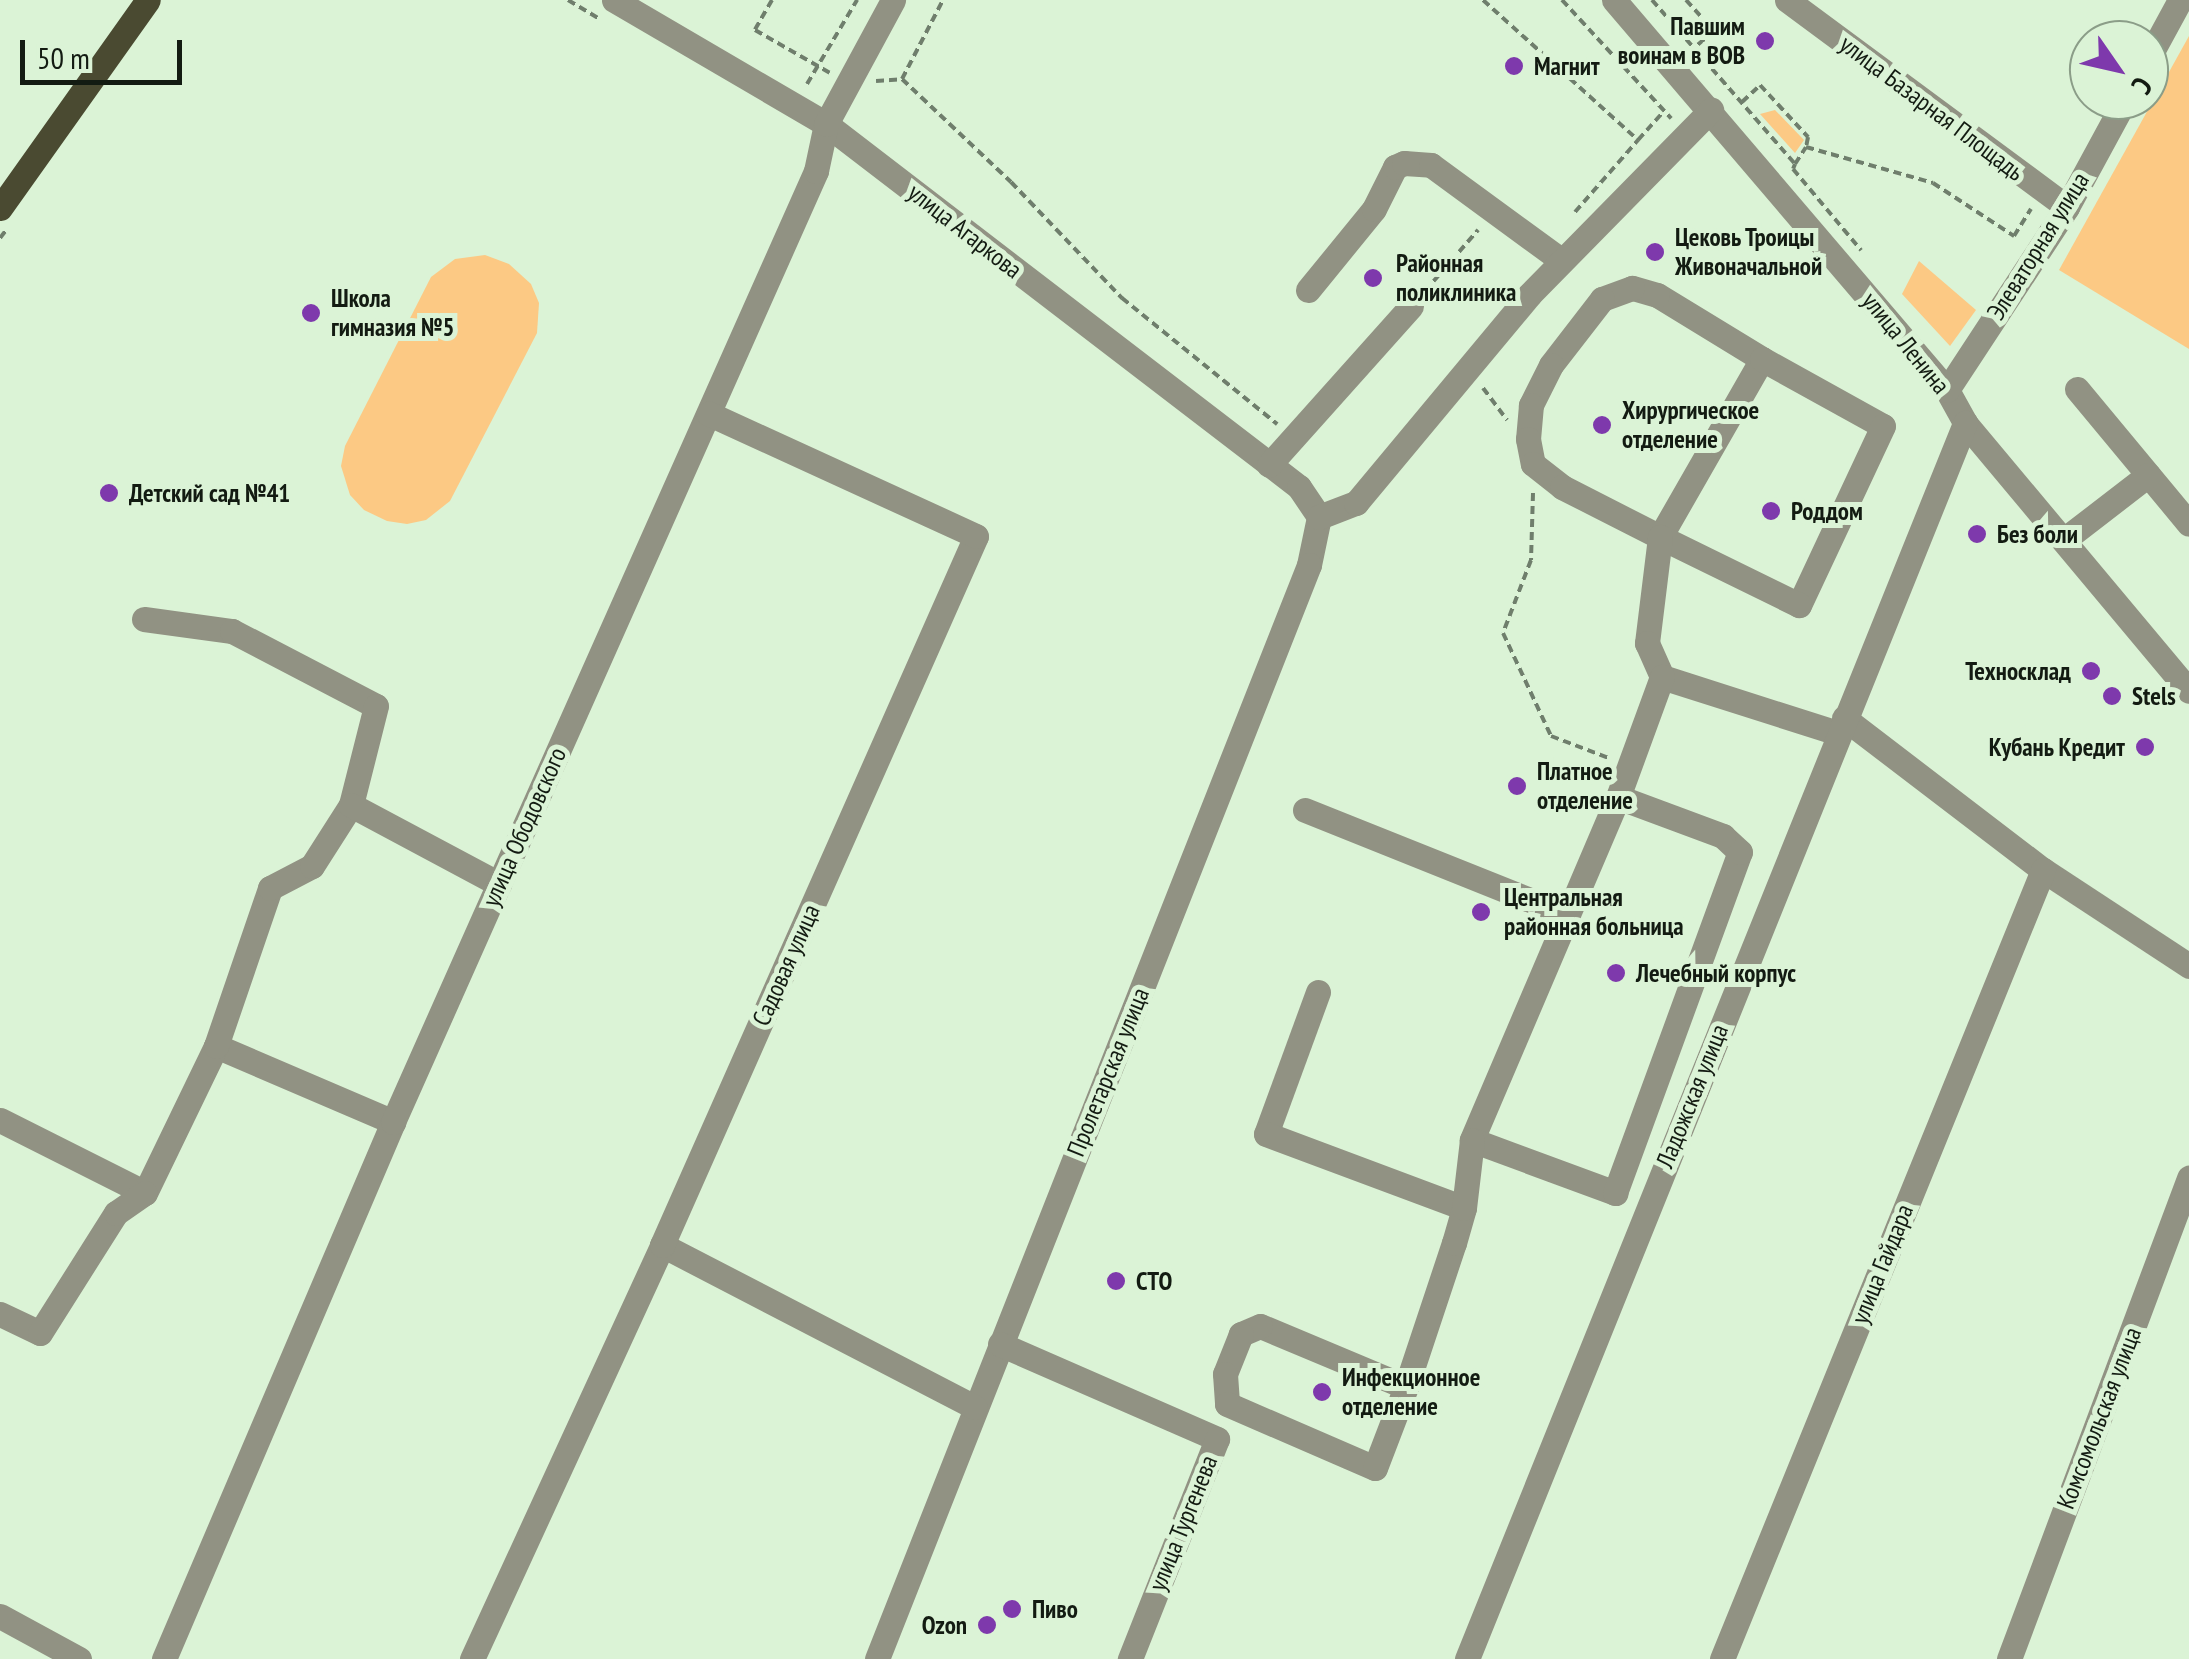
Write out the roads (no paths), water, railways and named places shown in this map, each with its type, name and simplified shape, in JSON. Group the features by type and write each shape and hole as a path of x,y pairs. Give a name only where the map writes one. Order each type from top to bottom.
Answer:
{"main road":[{"path":"0,208 148,0"}],"street":[{"name":"улица Агаркова","path":"614,0 826,124 1299,487 1318,517"},
{"name":"улица Ободовского","path":"164,1659 392,1122 816,171 826,124 892,0"},
{"name":"улица Ленина","path":"1614,0 1946,390 1965,422 2189,691"},
{"name":"улица Базарная Площадь","path":"1796,3 2067,207"},
{"path":"1318,517 1356,502 1468,368 1553,254 1711,110"},
{"name":"Элеваторная улица","path":"1946,390 2067,207 2114,120"},
{"path":"1308,290 1374,208 1396,167 1404,163 1431,165 1553,254"},
{"path":"1632,288 1658,295 1762,359 1882,426 1799,604 1562,487 1532,458 1531,405 1551,366 1602,299 1632,288"},
{"path":"1269,464 1412,306"},
{"path":"1406,1387 1260,1326 1241,1334 1225,1374 1227,1404 1375,1468 1406,1387 1464,1208 1472,1140 1618,797 1662,677 1648,643 1660,537 1762,359"},
{"path":"2077,389 2189,524"},
{"name":"Садовая улица","path":"472,1659 662,1245 976,536 709,414"},
{"name":"Ладожская улица","path":"1467,1659 1965,422"},
{"path":"2065,539 2148,475"},
{"name":"Пролетарская улица","path":"877,1659 1310,565 1318,517"},
{"path":"0,1314 40,1333 116,1214 145,1194 216,1046 270,888 312,866 351,805 376,706 232,631 144,619"},
{"path":"1662,677 1840,725 2043,870 2189,966"},
{"path":"1472,1140 1615,1193 1740,852 1723,836 1618,797"},
{"path":"351,805 498,884"},
{"path":"1306,810 1567,916"},
{"name":"улица Гайдара","path":"1722,1659 2043,870"},
{"path":"1318,992 1266,1134 1464,1208"},
{"path":"216,1046 392,1122"},
{"path":"0,1120 145,1194"},
{"name":"Комсомольская улица","path":"2009,1659 2189,1178"},
{"path":"662,1245 974,1407"},
{"name":"улица Тургенева","path":"1000,1344 1216,1438 1130,1659"},
{"path":"0,1616 79,1659"}],"place":[{"name":"Павшим воинам в ВОВ","path":"1765,41"},
{"name":"Магнит","path":"1514,66"},
{"name":"Цековь Троицы Живоначальной","path":"1655,252"},
{"name":"Районная поликлиника","path":"1373,278"},
{"name":"Школа гимназия №5","path":"311,313"},
{"name":"Хирургическое отделение","path":"1602,425"},
{"name":"Детский сад №41","path":"109,493"},
{"name":"Роддом","path":"1771,511"},
{"name":"Без боли","path":"1977,534"},
{"name":"Техносклад","path":"2091,671"},
{"name":"Stels","path":"2112,696"},
{"name":"Кубань Кредит","path":"2145,747"},
{"name":"Платное отделение","path":"1517,786"},
{"name":"Центральная районная больница","path":"1481,912"},
{"name":"Лечебный корпус","path":"1616,973"},
{"name":"СТО","path":"1116,1281"},
{"name":"Инфекционное отделение","path":"1322,1392"},
{"name":"Пиво","path":"1012,1609"},
{"name":"Ozon","path":"987,1625"}]}
